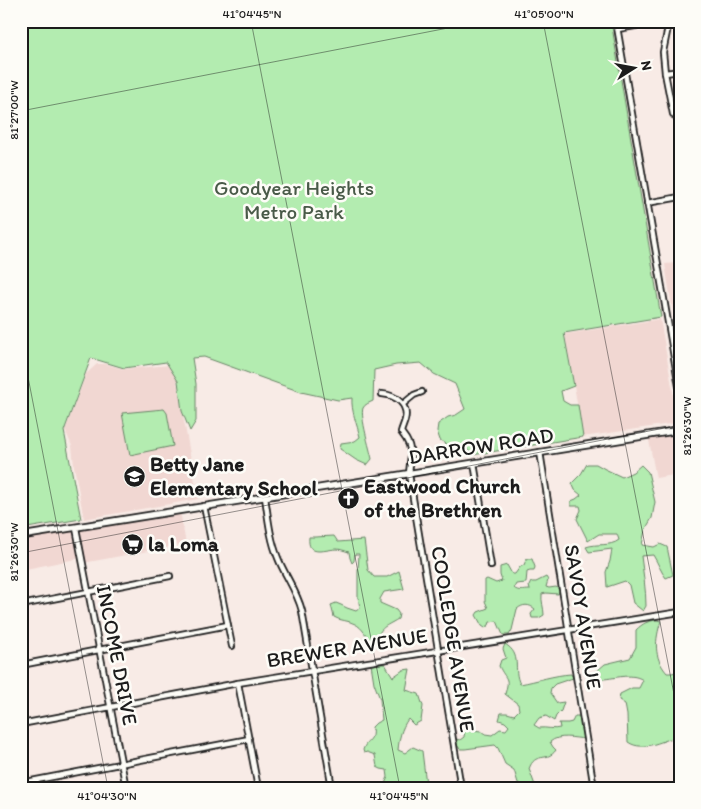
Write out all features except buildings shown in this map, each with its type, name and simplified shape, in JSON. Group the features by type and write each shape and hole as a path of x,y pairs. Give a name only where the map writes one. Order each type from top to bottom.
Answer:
{"main road":[{"name":"DARROW ROAD","path":"21,536 680,430"}],"street":[{"path":"616,21 680,392"},
{"path":"618,29 633,24 663,21"},
{"path":"680,24 668,22 663,52 673,114 680,120"},
{"path":"665,73 680,72"},
{"path":"647,203 680,197"},
{"path":"382,394 396,397 403,404 414,395 422,392"},
{"name":"COOLEDGE AVENUE","path":"403,404 406,417 401,432 409,445 411,454 409,474 461,788"},
{"name":"SAVOY AVENUE","path":"540,452 594,788"},
{"path":"474,463 491,566"},
{"path":"265,497 277,557 293,586 300,605 332,788"},
{"path":"204,506 232,646"},
{"name":"INCOME DRIVE","path":"76,528 126,788"},
{"path":"21,605 170,576"},
{"name":"BREWER AVENUE","path":"21,724 238,682 680,612"},
{"path":"21,665 228,625"},
{"path":"238,682 258,788"},
{"path":"21,783 249,739"}],"shaded area":[{"path":"680,259 680,331 676,331 665,264 677,263 677,260"},
{"path":"660,319 678,420 676,423 583,437 565,334"},
{"path":"97,364 106,364 124,369 171,365 175,370 198,499 84,519 72,446 65,430 86,374"},
{"path":"680,430 680,474 656,478 648,435"},
{"path":"180,511 186,544 83,563 81,558 21,570 21,536"}],"green space":[{"name":"Goodyear Heights Metro Park","path":"21,21 611,21 661,317 564,333 574,386 561,391 563,401 570,405 578,405 583,437 472,455 468,450 448,445 440,440 437,431 438,424 465,409 455,384 434,374 421,363 396,365 374,370 373,401 363,408 362,412 372,459 367,465 340,449 341,443 355,441 360,437 353,413 352,398 338,400 301,392 204,357 192,358 196,384 196,421 190,431 182,411 178,381 166,362 124,368 91,358 64,431 81,519 21,529"},
{"path":"164,409 167,413 173,446 130,455 122,413"},
{"path":"587,464 596,464 622,477 633,472 641,465 648,472 655,502 652,518 645,530 642,545 654,547 660,544 667,547 673,575 666,578 653,555 641,556 646,600 646,606 643,611 633,603 629,585 625,581 607,587 606,572 612,549 589,552 586,547 619,540 617,534 599,534 588,541 577,519 581,510 580,506 571,506 571,501 581,495 575,490 572,483"},
{"path":"334,536 338,542 364,540 368,570 374,577 387,577 399,571 404,589 384,592 380,599 380,603 396,610 399,614 398,619 384,627 372,643 358,626 334,617 331,605 336,603 356,611 360,608 358,597 359,554 355,554 352,563 349,552 336,549 317,551 313,550 309,543 309,537"},
{"path":"528,559 532,559 535,567 534,571 527,572 526,583 516,584 514,588 530,590 531,582 536,582 546,577 548,580 546,587 556,587 560,590 558,594 542,594 544,615 539,618 532,618 531,614 535,609 530,606 524,605 519,607 509,635 503,635 497,621 490,622 485,628 476,615 478,612 488,608 485,601 485,580 496,583 502,581 500,567 507,565 512,574 515,574"},
{"path":"657,620 661,621 656,648 659,661 667,673 680,671 680,736 647,746 634,745 628,742 625,704 619,700 620,694 632,688 639,688 643,680 631,676 604,679 591,678 592,673 605,664 630,658 636,647 636,630 646,623"},
{"path":"505,644 514,653 516,658 520,684 571,674 573,678 555,684 551,688 550,693 557,703 564,702 561,711 554,721 546,716 539,718 534,725 539,728 558,729 560,728 559,723 572,722 575,716 581,716 585,739 562,737 550,742 556,750 553,754 534,760 529,769 536,788 526,788 518,783 514,770 505,764 495,745 460,749 457,745 456,739 460,740 464,737 465,729 481,731 492,735 500,729 506,730 509,726 499,720 501,713 514,715 519,710 518,704 505,694 507,681 499,666 501,660 506,658 503,649"},
{"path":"371,664 385,664 393,677 403,670 410,669 406,690 419,694 423,706 421,721 414,725 408,719 401,734 398,750 405,753 413,747 422,751 426,784 417,788 383,788 388,777 387,770 377,767 375,755 367,752 364,753 363,750 372,736 372,727 382,720 380,699 374,683"}],"place":[{"name":"Betty Jane Elementary School","path":"134,476"},
{"name":"Eastwood Church of the Brethren","path":"348,498"},
{"name":"la Loma","path":"132,544"}]}
